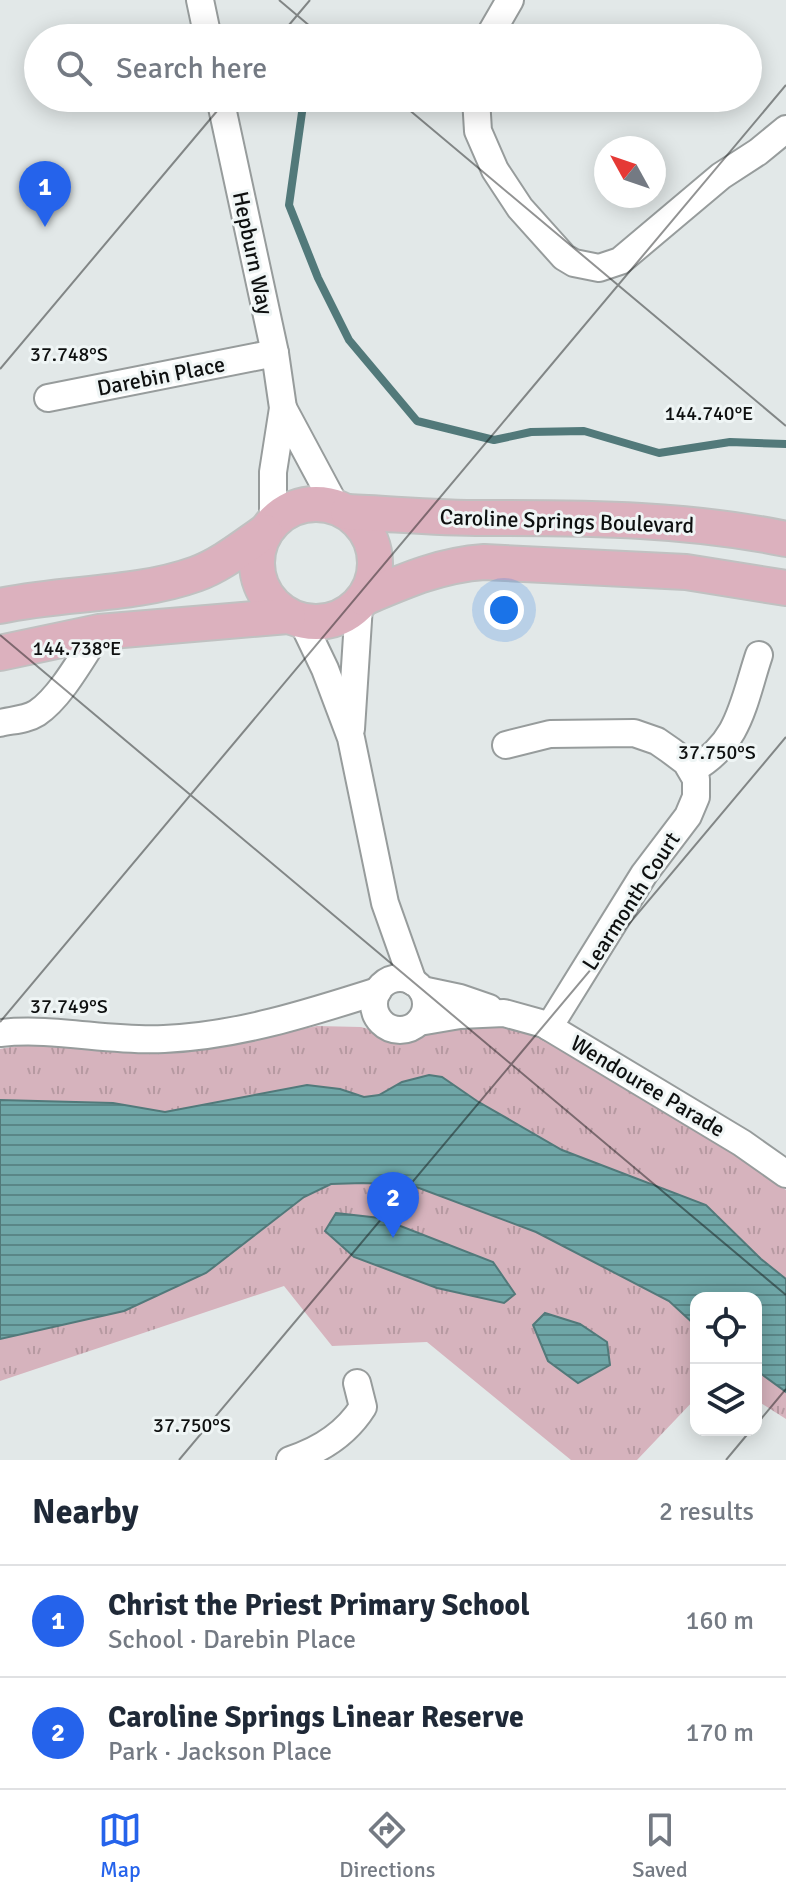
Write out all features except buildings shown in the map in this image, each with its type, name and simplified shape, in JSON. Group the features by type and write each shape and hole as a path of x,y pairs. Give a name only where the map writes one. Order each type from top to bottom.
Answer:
{"main road":[{"path":"0,606 68,594 171,582 212,566 286,512 302,505 319,504 342,510 360,523 369,536 376,568 372,584 361,601 333,620 317,623 295,618 99,632 0,653"},
{"name":"Caroline Springs Boulevard","path":"342,510 492,518 617,519 690,525 786,539"},
{"path":"269,527 259,547 256,563 258,579 264,594 274,606 295,618"},
{"name":"Caroline Springs Boulevard","path":"361,601 427,572 455,564 484,562 686,572 786,588"}],"street":[{"path":"200,0 205,24"},
{"path":"496,24 510,0"},
{"name":"Hepburn Way","path":"223,112 275,353 283,408 273,472 269,527"},
{"path":"477,112 478,131 495,170 520,208 564,257 574,263 599,268 620,261 721,176 786,129"},
{"name":"Darebin Place","path":"48,398 275,353"},
{"name":"Hepburn Way","path":"283,408 342,510"},
{"path":"351,738 361,601"},
{"path":"295,618 325,669 351,738 385,903 426,1007 419,1022 410,1029 387,1027 378,1019 374,1003 382,987 385,903"},
{"path":"0,723 28,717 45,706 99,632"},
{"path":"506,745 550,734 634,733 657,741 692,770 715,756 727,742 738,720 759,655"},
{"name":"Learmonth Court","path":"549,1027 644,874 688,816 696,797 696,779 692,770"},
{"path":"0,1033 38,1030 162,1039 222,1032 297,1016 402,978 418,986"},
{"name":"Wendouree Parade","path":"418,986 549,1027 750,1147 786,1174"},
{"name":"Wendouree Parade","path":"419,1022 460,1015 504,1013"},
{"path":"297,1016 378,1019"},
{"path":"290,1460 332,1441 357,1416 363,1407 357,1383"}],"green space":[{"path":"478,1022 542,1037 745,1158 786,1190 786,1419 762,1404 762,1292 690,1292 690,1404 637,1460 571,1460 427,1342 332,1346 284,1286 0,1381 0,1049 23,1045 79,1045 188,1052 317,1026 361,1027 403,1038 440,1024"}],"water":[{"path":"429,1075 442,1077 562,1150 706,1205 786,1279 786,1392 762,1374 762,1292 690,1292 690,1320 669,1301 536,1232 411,1185 331,1184 304,1197 206,1273 124,1311 0,1339 0,1100 113,1103 165,1112 307,1085 340,1089 364,1097 379,1095 402,1082"},
{"path":"336,1213 380,1218 493,1262 515,1294 504,1303 437,1288 354,1257 325,1231"},
{"path":"545,1313 580,1324 607,1342 610,1365 578,1383 548,1361 533,1325"}],"waterway":[{"path":"302,112 289,205 318,278 349,340 417,421 494,440 531,432 584,431 659,453 730,442 786,444"}],"place":[{"name":"Christ the Priest Primary School","path":"45,227"},
{"name":"Caroline Springs Linear Reserve","path":"393,1238"}]}
